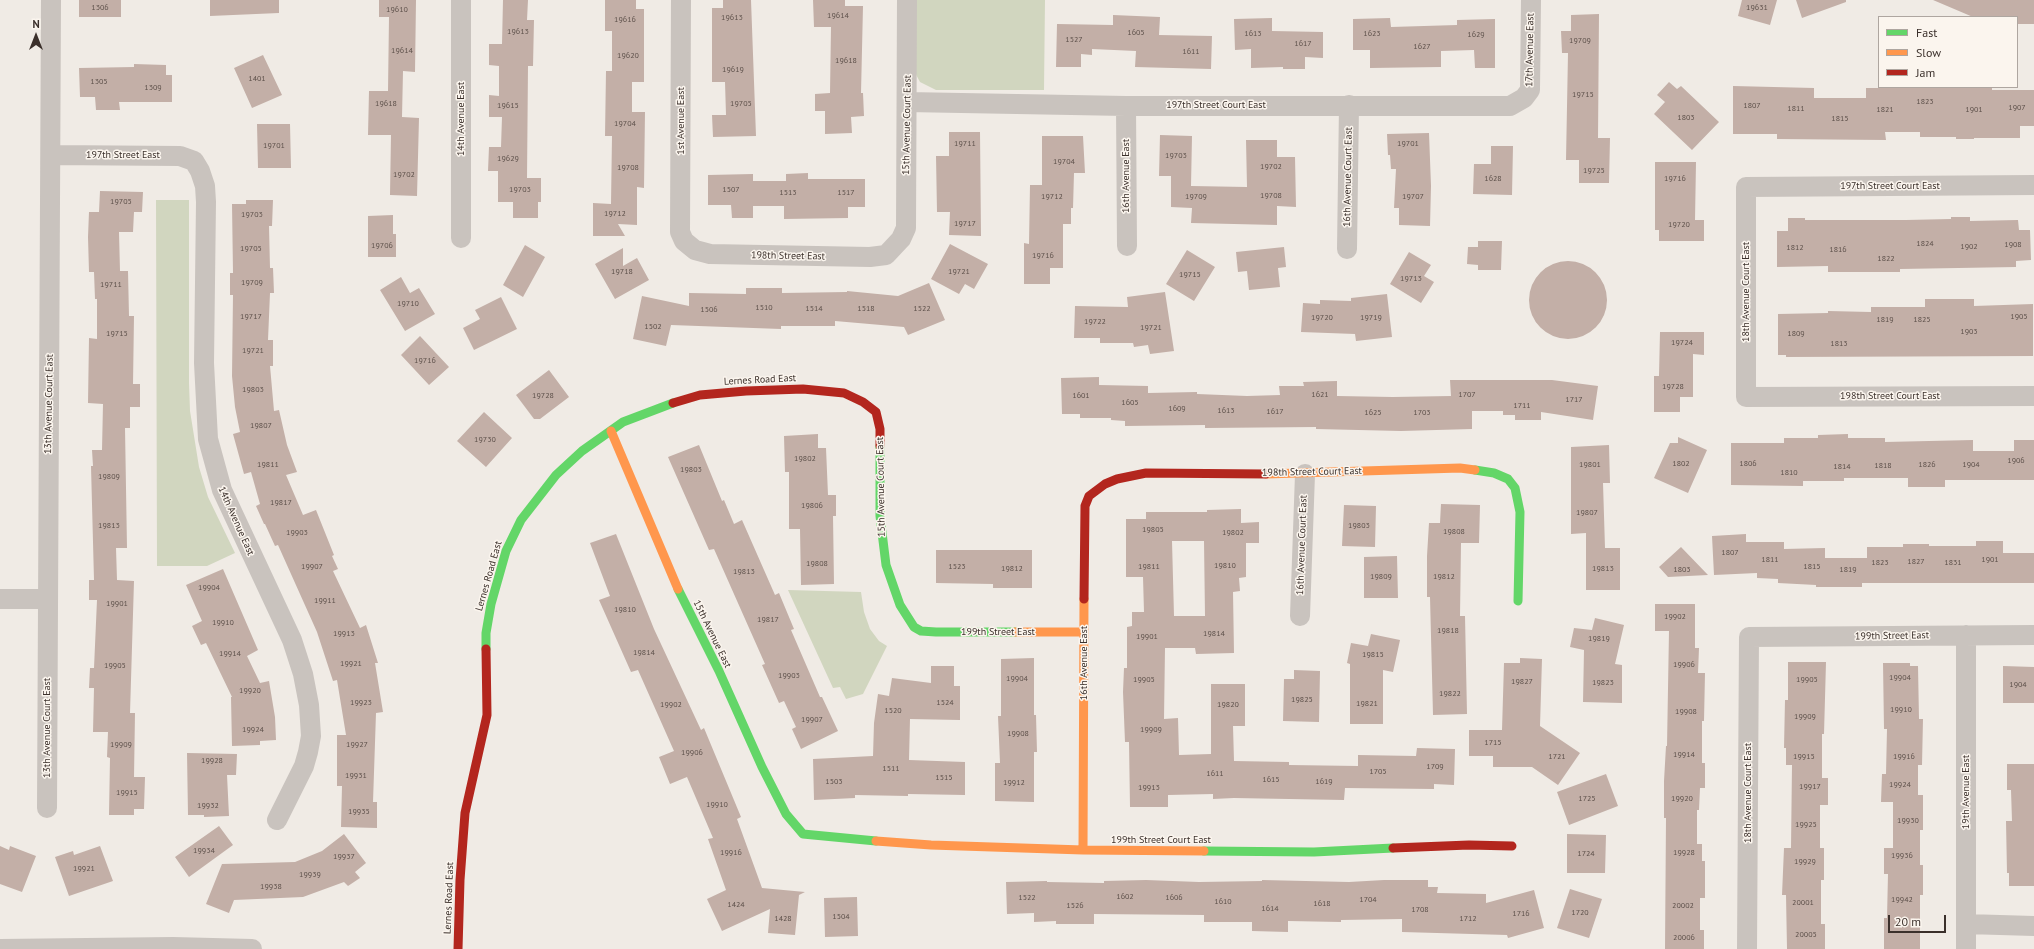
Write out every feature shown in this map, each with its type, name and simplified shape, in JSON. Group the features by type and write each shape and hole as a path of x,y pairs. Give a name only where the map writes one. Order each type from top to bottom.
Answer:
{"street":[{"name":"13th Avenue Court East","path":"47,808 47,599 52,155 51,0"},
{"name":"14th Avenue East","path":"461,0 461,238"},
{"name":"1st Avenue East","path":"681,0 680,232 684,240"},
{"name":"15th Avenue Court East","path":"894,247 901,239 906,228 907,0"},
{"name":"17th Avenue East","path":"1524,98 1530,90 1531,0"},
{"name":"197th Street Court East","path":"907,102 1126,106 1349,105 1489,107 1510,106 1524,98"},
{"name":"16th Avenue Court East","path":"1347,249 1349,105"},
{"name":"16th Avenue East","path":"1126,106 1126,246"},
{"name":"197th Street East","path":"52,155 180,156 194,161"},
{"name":"14th Avenue East","path":"194,161 200,171 205,186 206,202 204,363 208,439 222,490 292,640 303,674 309,705 310,736 308,752 304,766 277,820"},
{"name":"197th Street Court East","path":"1746,187 2034,185"},
{"name":"18th Avenue Court East","path":"1746,187 1746,397"},
{"name":"198th Street East","path":"684,240 695,250 710,254 870,257 886,255 894,247"},
{"name":"Lernes Road East","path":"458,949 460,880 465,813 487,715 486,633 491,604 506,552 521,520 556,475 582,451 623,422 662,407 700,395 746,391 803,389 844,393 864,402 876,412"},
{"name":"198th Street Court East","path":"1746,397 2034,396"},
{"name":"15th Avenue Court East","path":"876,412 880,429 880,516 886,565 900,605 914,627"},
{"name":"15th Avenue East","path":"611,431 669,571 719,671 762,767 786,814 803,834 810,836"},
{"name":"198th Street Court East","path":"1104,484 1116,479 1146,473 1304,474 1460,468 1494,473 1508,479 1515,488 1520,512 1518,601"},
{"name":"16th Avenue Court East","path":"1300,616 1304,474"},
{"name":"16th Avenue East","path":"1083,850 1085,506 1089,496 1104,484"},
{"path":"0,599 47,599"},
{"name":"199th Street East","path":"914,627 920,631 936,632 1084,632"},
{"name":"19th Avenue East","path":"1966,635 1966,949"},
{"name":"199th Street East","path":"1749,637 2034,635"},
{"name":"18th Avenue Court East","path":"1747,949 1749,637"},
{"name":"199th Street Court East","path":"810,836 930,845 1083,850 1314,852 1469,845 1512,846"},
{"path":"1966,924 2034,926"},
{"path":"0,949 173,947 252,949"}],"green space":[{"path":"913,0 1045,0 1044,90 936,90 920,82 912,67"},
{"path":"156,200 189,200 190,411 199,467 208,497 235,553 207,566 157,566"},
{"path":"788,590 861,592 864,612 870,629 879,641 887,646 863,694 846,699 840,687 833,688"}],"building":[{"path":"79,0 121,0 121,17 79,17"},
{"path":"210,0 279,0 279,13 210,16"},
{"path":"379,0 416,0 415,72 403,71 402,117 419,118 417,196 390,195 391,135 368,135 369,91 388,91 389,17 379,17"},
{"path":"503,0 528,0 527,20 534,20 533,66 528,66 527,178 541,178 541,202 538,202 538,218 513,218 513,202 498,202 498,171 488,171 489,147 501,147 502,117 489,117 489,95 499,96 499,66 489,65 489,44 502,44"},
{"path":"605,0 636,0 636,9 644,9 644,82 632,82 632,112 645,112 644,188 637,187 637,225 618,224 625,236 593,236 593,203 611,204 612,136 605,136 606,71 612,71 612,31 605,31"},
{"path":"723,0 751,0 756,136 713,137 712,115 726,115 725,82 712,82 712,8 723,8"},
{"path":"813,0 845,0 845,6 863,6 861,93 863,93 864,116 851,117 852,133 825,134 825,111 815,111 815,94 830,93 831,27 814,27"},
{"path":"1742,0 1777,0 1770,25 1738,16"},
{"path":"1796,0 1846,0 1846,2 1802,18"},
{"path":"1933,0 2034,0 2034,24 2018,24 2018,16 1971,16"},
{"path":"1599,14 1598,138 1610,138 1609,183 1579,183 1579,160 1566,160 1568,53 1562,53 1561,31 1571,31 1571,15"},
{"path":"1113,15 1160,17 1159,35 1212,36 1211,69 1135,67 1136,51 1092,49 1092,55 1081,54 1081,67 1056,67 1057,24 1113,25"},
{"path":"1272,18 1272,31 1323,32 1323,58 1305,57 1305,69 1283,69 1283,67 1251,68 1251,49 1235,50 1234,19"},
{"path":"1390,18 1391,27 1457,25 1457,20 1495,19 1495,68 1475,68 1474,50 1441,51 1441,67 1370,68 1370,50 1353,50 1353,19"},
{"path":"263,55 282,95 252,108 234,68"},
{"path":"134,64 166,65 166,75 172,75 172,102 119,102 120,110 96,110 95,97 80,97 79,68 134,67"},
{"path":"1669,82 1677,89 1681,86 1719,122 1692,150 1654,114 1665,102 1657,95"},
{"path":"1733,86 1814,88 1814,98 1866,98 1866,88 1992,88 1992,90 2034,90 2034,126 2020,126 2020,138 1956,139 1956,137 1920,137 1920,132 1885,132 1886,140 1777,139 1777,134 1733,134"},
{"path":"257,124 290,124 291,168 258,168"},
{"path":"949,132 980,132 981,236 949,235 950,212 937,212 936,156 949,156"},
{"path":"1429,133 1431,186 1430,226 1399,225 1399,208 1394,208 1396,169 1391,169 1390,155 1388,155 1387,134"},
{"path":"1160,135 1192,136 1191,186 1247,187 1246,140 1277,140 1277,157 1295,157 1296,207 1277,206 1277,225 1191,223 1192,208 1171,207 1171,176 1159,176"},
{"path":"1042,136 1083,136 1085,173 1074,173 1071,224 1063,224 1063,268 1050,268 1050,284 1024,284 1024,243 1029,244 1030,185 1042,185"},
{"path":"1491,146 1513,146 1512,195 1473,194 1474,164 1491,164"},
{"path":"1655,162 1696,162 1695,220 1704,220 1704,241 1659,241 1659,230 1655,230"},
{"path":"808,173 808,179 865,179 865,207 848,207 848,218 784,219 784,206 753,206 753,218 732,218 731,205 708,205 708,175 753,174 753,181 786,181 786,174"},
{"path":"100,191 143,192 142,212 134,212 133,232 119,232 120,271 128,271 129,316 134,316 133,384 140,384 140,407 130,407 130,428 125,428 127,548 116,548 117,580 134,581 130,713 135,713 134,777 145,777 144,809 134,809 134,815 109,815 110,758 107,757 108,732 93,732 94,688 89,688 90,668 94,668 97,600 89,600 89,580 94,580 91,466 93,466 92,450 102,450 103,404 88,403 89,338 97,339 97,299 95,299 94,272 89,272 88,237 89,212 99,212"},
{"path":"246,200 273,200 272,226 269,226 270,268 273,268 274,293 270,293 268,340 273,340 273,366 270,366 274,411 279,410 287,445 297,472 286,475 303,515 316,510 338,569 333,571 360,628 366,625 378,663 375,663 383,712 376,713 373,802 377,802 377,828 341,827 342,786 337,786 337,735 346,735 337,680 333,681 317,632 278,545 275,546 256,506 260,504 251,472 244,474 233,434 240,432 235,407 232,376 233,295 230,295 230,273 233,273 232,204 246,204"},
{"path":"393,215 393,234 396,234 396,257 368,257 368,216"},
{"path":"1951,217 1970,217 1970,221 2018,220 2019,230 2030,230 2031,260 2016,261 2016,267 1900,269 1900,272 1828,272 1828,266 1777,267 1777,231 1788,231 1788,218 1805,218 1805,220 1906,220 1951,219"},
{"path":"1478,241 1502,241 1501,270 1478,270 1478,265 1467,264 1468,247 1478,247"},
{"path":"950,244 988,264 974,289 965,284 959,294 931,279"},
{"path":"525,245 545,257 523,297 503,285"},
{"path":"1284,247 1286,267 1278,268 1280,287 1249,290 1247,271 1238,272 1236,252"},
{"path":"623,248 623,266 637,258 649,280 615,299 595,264"},
{"path":"1187,250 1215,267 1194,301 1166,284"},
{"path":"1409,252 1431,265 1424,276 1434,282 1421,303 1390,284"},
{"path":"1568,261 1583,264 1590,268 1600,278 1604,285 1607,300 1604,315 1600,322 1590,332 1583,336 1568,339 1553,336 1546,332 1536,322 1532,315 1529,300 1532,285 1536,278 1546,268 1553,264"},
{"path":"401,277 410,293 419,288 435,314 405,331 380,290"},
{"path":"929,283 945,320 908,335 904,327 835,321 835,326 781,326 781,329 671,325 666,346 633,339 642,296 689,306 689,293 746,294 746,288 782,288 782,293 847,291 898,296"},
{"path":"1165,292 1174,351 1150,354 1148,345 1134,347 1133,343 1100,343 1100,338 1074,338 1075,306 1128,307 1127,297"},
{"path":"1387,294 1392,337 1356,341 1355,334 1301,332 1303,303 1320,304 1320,300 1351,301 1351,298"},
{"path":"501,297 517,329 474,350 463,328 480,319 475,310"},
{"path":"1925,299 1974,299 1974,306 2033,304 2033,356 1786,357 1786,355 1778,355 1778,314 1828,313 1828,311 1871,312 1871,307 1925,307"},
{"path":"1660,332 1704,332 1704,355 1693,354 1693,397 1680,397 1680,412 1654,412 1654,376 1659,376"},
{"path":"420,336 449,367 429,385 401,355"},
{"path":"549,370 569,397 540,419 534,419 516,395"},
{"path":"1099,377 1099,385 1148,386 1148,393 1197,392 1197,394 1247,396 1280,395 1279,386 1304,386 1303,382 1337,381 1337,396 1451,396 1450,380 1552,380 1598,386 1593,420 1541,412 1541,420 1515,420 1515,415 1503,415 1503,411 1472,411 1472,429 1401,431 1316,429 1316,427 1205,428 1205,425 1125,426 1125,421 1111,420 1111,418 1080,418 1080,414 1062,414 1061,378"},
{"path":"484,412 512,438 486,467 457,441"},
{"path":"818,434 818,448 826,448 828,495 836,495 836,516 833,516 834,584 801,585 800,529 789,529 789,472 785,472 784,436"},
{"path":"1848,434 1848,438 1885,438 1885,442 1973,440 1973,451 2014,451 2014,440 2034,440 2034,480 1945,480 1945,487 1908,487 1908,478 1844,478 1844,481 1803,481 1803,486 1731,485 1731,443 1784,443 1784,438 1818,438 1818,435"},
{"path":"1678,437 1707,450 1688,493 1654,478 1670,443 1678,443"},
{"path":"699,445 722,501 724,500 734,524 742,520 775,595 779,593 794,629 791,630 820,697 822,697 838,731 801,749 792,729 796,727 784,701 779,703 762,665 765,664 714,549 709,550 668,457"},
{"path":"1609,445 1610,483 1603,483 1605,548 1620,548 1620,590 1586,590 1586,533 1571,534 1571,447"},
{"path":"1441,504 1480,505 1479,543 1461,543 1460,616 1465,616 1467,714 1433,715 1430,597 1427,597 1427,556 1429,523 1440,523"},
{"path":"1344,505 1376,506 1375,547 1342,546"},
{"path":"1241,509 1241,523 1259,522 1259,543 1246,543 1246,577 1239,578 1240,591 1233,592 1234,653 1196,654 1195,648 1165,648 1164,719 1178,718 1179,755 1211,754 1211,684 1245,684 1245,726 1233,726 1234,761 1289,762 1289,765 1358,766 1358,755 1416,756 1417,748 1455,749 1454,785 1434,784 1434,789 1345,788 1344,800 1213,799 1213,794 1168,795 1168,807 1130,807 1129,742 1125,742 1123,692 1124,668 1127,668 1127,627 1132,626 1132,612 1144,612 1143,577 1126,577 1126,519 1146,519 1146,512 1207,512 1207,510","holes":["1172,541 1204,541 1205,616 1174,616"]},
{"path":"616,534 654,629 701,730 704,728 741,817 737,819 762,888 805,892 799,895 795,935 768,933 770,909 722,931 707,899 726,890 708,839 713,838 687,777 670,784 659,757 674,751 638,670 631,672 599,600 610,596 590,543"},
{"path":"1746,534 1746,542 1784,542 1784,549 1825,548 1825,558 1867,558 1867,547 1903,547 1903,544 1929,544 1929,546 1976,546 1976,541 2003,541 2003,553 2034,553 2034,583 1862,583 1862,587 1816,587 1816,585 1778,583 1778,579 1757,578 1757,573 1714,575 1712,536"},
{"path":"1681,547 1708,575 1668,577 1659,567"},
{"path":"936,550 1032,550 1032,588 993,588 993,584 936,583"},
{"path":"1397,556 1398,598 1364,598 1364,557"},
{"path":"223,569 258,650 247,656 260,683 269,681 275,717 276,740 260,741 260,745 232,746 232,697 206,643 201,645 192,626 202,621 186,585"},
{"path":"1655,604 1695,604 1695,648 1699,648 1698,673 1705,673 1704,721 1702,721 1702,763 1705,763 1705,788 1700,788 1699,810 1697,810 1697,844 1702,844 1702,861 1705,861 1705,898 1700,898 1700,930 1704,930 1704,949 1665,949 1666,818 1664,818 1664,781 1667,746 1669,631 1655,631"},
{"path":"1595,618 1624,625 1615,664 1622,665 1622,703 1583,702 1584,650 1570,647 1574,628 1592,630"},
{"path":"1371,634 1400,640 1393,672 1383,670 1383,724 1350,724 1350,664 1347,663 1351,643 1368,646"},
{"path":"1034,658 1034,715 1036,715 1037,752 1034,752 1034,802 995,801 995,763 1000,763 998,716 1001,716 1001,659"},
{"path":"1520,658 1542,659 1540,726 1580,753 1558,785 1532,767 1493,767 1493,756 1469,756 1469,730 1502,730 1504,663 1520,663"},
{"path":"1788,662 1826,662 1824,734 1822,734 1822,778 1828,778 1828,805 1820,805 1820,848 1824,848 1824,880 1821,880 1821,924 1825,924 1825,949 1787,949 1786,895 1782,895 1784,848 1791,848 1792,765 1786,765 1786,748 1784,748 1785,700 1788,700"},
{"path":"1883,663 1910,663 1910,666 1918,666 1919,719 1923,719 1922,765 1918,765 1918,795 1923,795 1923,830 1920,830 1920,865 1923,865 1923,895 1920,895 1920,949 1884,949 1884,918 1887,918 1888,874 1884,874 1884,848 1893,848 1893,802 1881,802 1882,774 1886,774 1887,729 1884,729"},
{"path":"931,666 954,666 954,686 960,686 960,720 910,719 909,760 965,762 965,795 855,795 855,798 814,800 813,759 873,756 874,723 878,694 889,696 892,678 931,683"},
{"path":"2003,666 2034,667 2034,703 2003,703"},
{"path":"1294,670 1320,671 1319,722 1283,721 1284,679 1294,679"},
{"path":"187,753 237,754 236,775 227,775 229,816 204,817 204,815 188,815"},
{"path":"2007,764 2034,764 2034,886 2009,886 2009,873 2007,873 2006,821 2012,821 2011,790 2007,790"},
{"path":"1606,774 1618,806 1569,825 1557,792"},
{"path":"219,826 233,845 189,877 175,857"},
{"path":"344,834 366,863 355,872 360,878 348,886 344,882 303,897 234,900 229,913 206,904 222,864 295,862 322,851"},
{"path":"1567,834 1606,835 1605,873 1567,873"},
{"path":"0,846 9,850 10,846 36,856 22,892 0,884"},
{"path":"100,846 113,881 69,896 55,857 73,851 74,855"},
{"path":"1146,880 1199,882 1262,880 1349,882 1428,880 1428,887 1438,887 1437,893 1486,894 1486,903 1534,890 1544,928 1508,938 1507,935 1402,932 1402,919 1341,920 1341,922 1288,921 1288,932 1252,931 1252,922 1204,922 1204,915 1094,914 1094,924 1056,924 1056,921 1034,922 1034,913 1007,914 1006,882 1047,881 1104,883 1104,881"},
{"path":"1570,889 1602,899 1589,938 1557,928"},
{"path":"857,897 858,936 825,937 824,898"}],"traffic: fast":[{"path":"486,649 486,633 491,604 506,551 521,520 556,475 582,451 623,422 673,403"},
{"path":"880,446 880,516 886,565 900,605 914,627 921,631 936,632 1015,632"},
{"path":"1475,470 1494,473 1508,479 1515,488 1520,512 1518,601"},
{"path":"678,589 719,671 762,767 786,814 803,834 876,841"},
{"path":"1204,851 1314,852 1393,848"}],"traffic: slow":[{"path":"611,431 678,589"},
{"path":"1266,474 1460,468 1475,470"},
{"path":"1083,850 1084,599"},
{"path":"1015,632 1084,632"},
{"path":"876,841 931,845 1083,850 1204,851"}],"traffic: jam":[{"path":"673,403 700,395 746,391 803,389 844,393 863,402 876,412 880,429 880,446"},
{"path":"1084,599 1085,506 1089,496 1105,484 1117,479 1146,473 1266,474"},
{"path":"458,949 460,880 465,813 487,715 486,649"},
{"path":"1393,848 1469,845 1512,846"}]}
